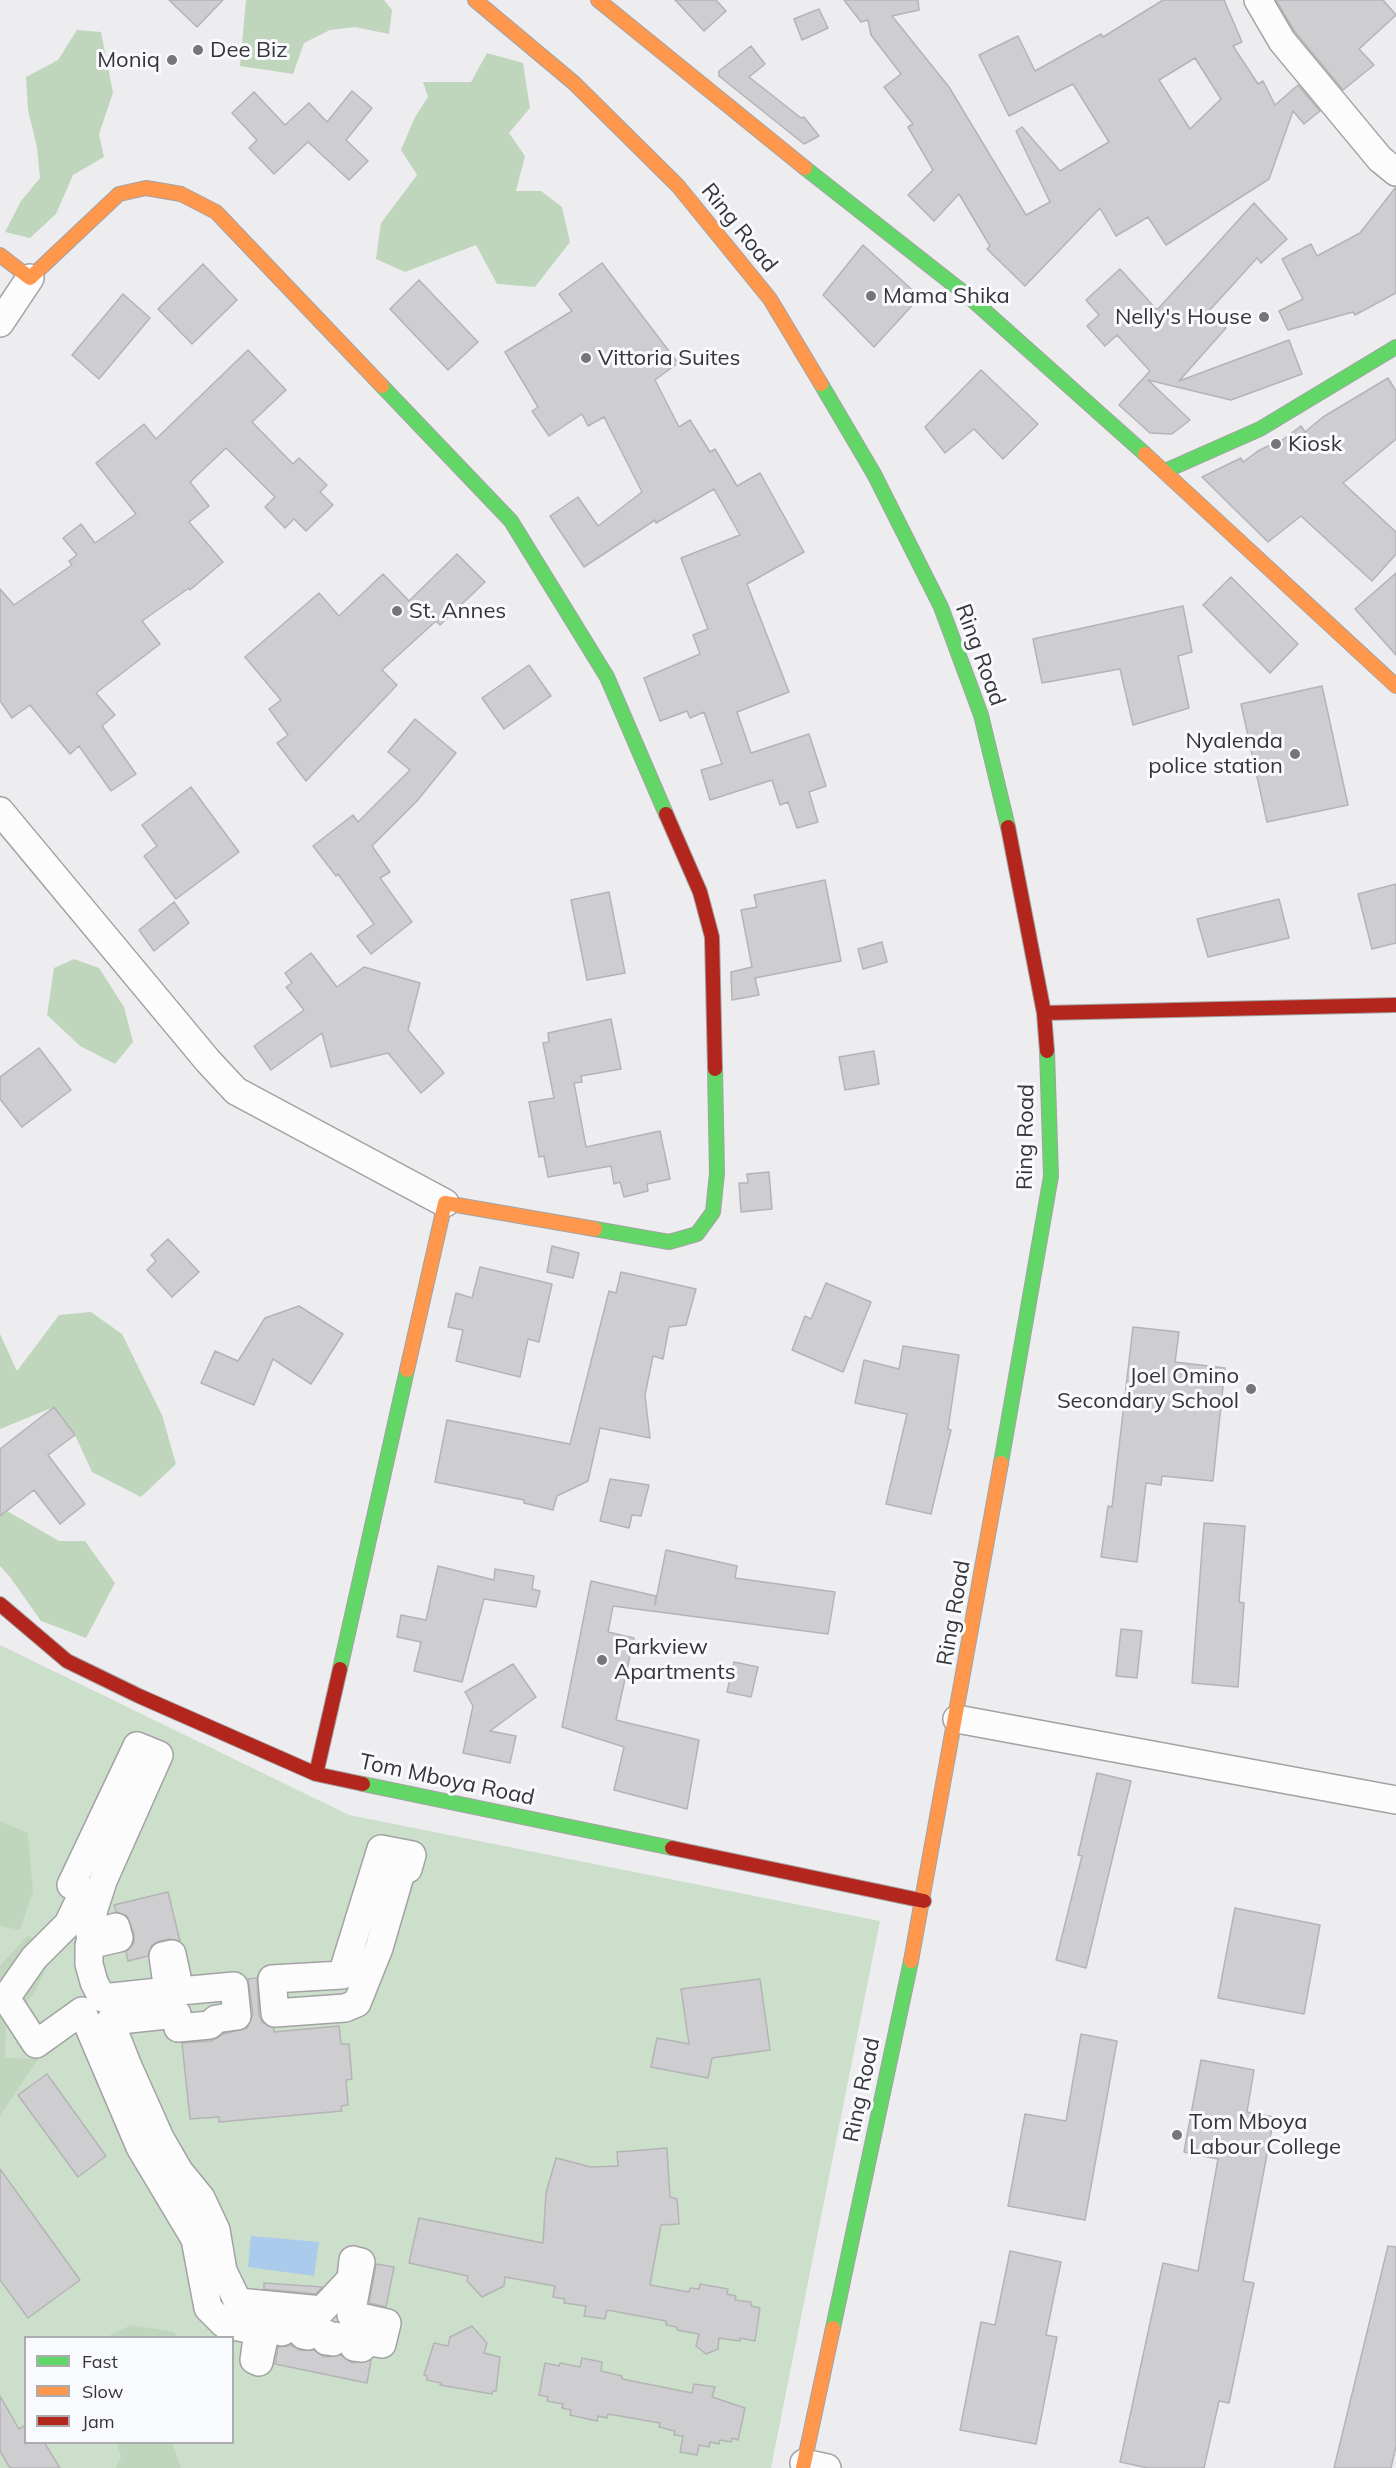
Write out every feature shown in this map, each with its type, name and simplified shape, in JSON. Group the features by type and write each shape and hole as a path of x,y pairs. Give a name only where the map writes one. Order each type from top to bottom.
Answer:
{"street":[{"name":"Ring Road","path":"475,0 574,83 678,186 770,299 874,474 942,607 981,715 1004,806 1044,1013 1050,1094 1051,1176 924,1900 811,2466"},
{"path":"598,0 743,120 968,296 1165,471 1396,686"},
{"path":"1258,0 1282,41 1380,159 1396,172"},
{"path":"0,323 30,278 118,194 147,188 181,194 216,212 511,521 607,677 700,891 712,937 717,1173 713,1212 697,1234 669,1242 445,1203 236,1091 208,1061 0,811"},
{"path":"0,255 30,278"},
{"path":"1165,471 1260,429 1396,347"},
{"path":"1044,1013 1396,1005"},
{"path":"316,1774 445,1203"},
{"name":"Tom Mboya Road","path":"0,1604 67,1661 139,1696 316,1774 924,1900"},
{"path":"957,1719 1396,1800"},
{"path":"137,1746 159,1755 103,1881 94,1909 90,1935 116,1927 119,1938 89,1945 88,1964 94,1982 102,1998 168,1991 163,1956 172,1954 180,1991 234,1986 237,2016 216,2019 210,2025 178,2028 177,2014 110,2021 160,2138 179,2171 201,2198 216,2230 223,2271 238,2302 322,2310 351,2279 353,2260 361,2262 352,2316 387,2323 382,2344 364,2341 362,2348 354,2347 355,2340 334,2336 333,2342 326,2341 327,2334 309,2331 308,2336 303,2336 303,2331 284,2326 282,2332 276,2330 278,2326 267,2324 259,2362 254,2360 258,2331 224,2324 208,2308 195,2239 140,2147 82,2011 36,2044 6,1998 34,1958 68,1923 84,1891 71,1885 137,1746"},
{"path":"381,1849 412,1855 408,1869 402,1869 379,1948 357,2003 345,2008 275,2013 272,1979 342,1975 381,1849"}],"green space":[{"path":"246,0 384,0 392,10 389,34 355,27 330,30 304,43 293,74 240,66"},
{"path":"77,30 101,32 113,93 99,134 104,157 73,175 56,214 30,238 5,232 21,201 40,178 37,147 28,110 26,77 58,60"},
{"path":"487,53 523,63 530,108 509,133 525,156 516,191 541,191 562,207 570,242 535,287 497,284 476,245 405,272 376,259 381,223 417,175 401,150 415,117 428,97 423,82 471,82"},
{"path":"74,959 99,968 124,1007 133,1042 115,1064 80,1046 47,1015 54,968"},
{"path":"91,1312 122,1334 162,1415 176,1464 141,1497 92,1472 75,1435 54,1407 0,1429 0,1334 17,1371 59,1315"},
{"path":"0,1507 59,1541 85,1541 115,1583 86,1638 41,1621 0,1566"},
{"path":"0,1645 349,1815 880,1921 771,2468 0,2468"},
{"path":"0,1821 28,1833 33,1892 20,1930 0,1926"},
{"path":"28,1935 54,1951 34,1994 6,2024 5,2058 38,2059 0,2116 0,1966"},
{"path":"131,2325 175,2332 176,2336 109,2336"},
{"path":"118,2444 172,2444 181,2468 115,2468 121,2458"}],"water":[{"path":"251,2236 319,2242 314,2276 248,2267"}],"building":[{"path":"169,0 223,0 197,27"},
{"path":"675,0 716,0 726,11 704,31"},
{"path":"844,0 918,0 919,10 892,16 949,87 1026,215 1050,202 1016,131 1022,127 1060,171 1109,142 1073,84 1009,116 979,55 1018,36 1035,71 1101,34 1103,37 1163,0 1224,0 1242,42 1233,46 1258,84 1263,81 1275,105 1298,85 1320,111 1304,124 1293,111 1269,179 1166,245 1148,217 1116,236 1100,208 1025,286 987,249 990,246 959,194 934,221 908,195 933,170 908,127 913,124 884,87 901,74 871,35 868,20 861,22","holes":["1195,58 1221,99 1190,129 1159,80"]},
{"path":"1276,0 1383,0 1396,15 1359,49 1374,65 1343,90 1295,32"},
{"path":"819,9 828,28 802,40 794,19"},
{"path":"751,46 765,64 749,77 801,118 804,117 819,136 804,144 719,76 719,71"},
{"path":"352,91 372,108 346,140 368,161 349,180 308,142 274,174 249,148 257,140 232,113 254,92 285,125 309,103 327,122"},
{"path":"1396,187 1396,293 1355,315 1353,312 1288,330 1279,311 1303,299 1282,259 1311,244 1317,256 1360,233"},
{"path":"1254,203 1287,239 1261,263 1257,258 1208,312 1226,328 1179,381 1289,340 1302,374 1231,400 1148,380 1190,420 1172,434 1150,433 1119,405 1150,371 1117,335 1105,346 1087,326 1099,315 1086,300 1120,269 1157,310"},
{"name":"Mama Shika","path":"863,245 920,297 874,347 823,295"},
{"path":"602,263 678,363 655,380 679,427 690,420 710,452 715,449 737,486 760,473 804,552 747,584 789,692 737,712 751,753 809,734 826,786 809,792 818,822 797,828 788,802 780,805 772,780 710,800 701,770 722,764 704,712 690,718 687,711 660,721 644,678 700,654 693,635 708,629 681,558 740,535 714,489 656,523 655,520 584,567 550,516 578,497 598,526 642,492 604,417 588,426 582,414 549,436 532,411 538,407 505,352 572,311 559,294"},
{"path":"203,264 237,300 192,344 158,309"},
{"path":"419,280 478,342 448,370 390,309"},
{"path":"123,294 150,318 99,379 72,355"},
{"path":"248,350 286,390 252,422 293,464 299,458 327,485 320,492 333,505 306,531 294,519 285,528 265,507 275,497 226,448 190,482 209,506 189,522 223,562 190,590 189,588 142,621 160,644 96,693 115,715 102,726 136,774 111,791 79,746 70,754 30,705 12,718 0,701 0,589 14,605 72,565 69,561 77,555 63,538 81,524 95,543 136,514 96,463 144,424 156,439"},
{"path":"981,370 1038,424 1003,459 974,429 945,453 925,427"},
{"path":"1388,378 1396,391 1396,439 1343,483 1396,532 1396,554 1372,581 1301,516 1268,542 1202,477 1241,458 1243,462 1258,451 1276,442 1277,444 1301,426 1305,432 1323,417"},
{"path":"457,554 485,582 440,625 436,621 382,670 397,685 306,781 277,743 288,735 269,709 281,700 245,657 319,593 339,616 383,574 409,601"},
{"path":"1396,573 1396,655 1355,609"},
{"path":"1231,577 1298,644 1270,673 1203,605"},
{"path":"1183,606 1192,652 1178,656 1189,708 1133,725 1120,669 1042,683 1033,639"},
{"path":"529,665 551,696 504,729 482,698"},
{"name":"Nyalenda police station","path":"1322,686 1348,805 1267,822 1241,704"},
{"path":"415,719 456,753 417,801 372,846 390,872 380,878 412,922 371,954 357,936 374,924 338,874 336,876 313,846 353,815 358,822 410,770 388,752"},
{"path":"191,787 239,852 176,899 144,856 157,846 142,825"},
{"path":"825,880 841,961 755,978 759,995 732,1000 731,972 752,967 741,910 757,907 754,895"},
{"path":"1396,884 1396,943 1372,949 1358,894"},
{"path":"609,892 625,973 587,980 571,900"},
{"path":"1279,899 1289,938 1208,957 1197,919"},
{"path":"174,902 189,923 154,951 139,930"},
{"path":"882,942 887,962 863,969 858,949"},
{"path":"311,953 337,987 364,967 420,983 408,1030 444,1073 421,1093 388,1053 331,1067 322,1033 271,1070 254,1046 304,1010 286,987 292,983 285,973"},
{"path":"611,1019 621,1069 581,1076 582,1082 574,1083 586,1147 660,1131 670,1179 647,1184 648,1191 624,1197 620,1182 614,1184 611,1166 548,1177 544,1156 539,1157 529,1102 554,1098 543,1043 549,1042 548,1033"},
{"path":"39,1048 71,1090 22,1127 0,1099 0,1077"},
{"path":"874,1051 879,1084 845,1090 839,1057"},
{"path":"769,1172 772,1209 741,1212 739,1183 748,1183 747,1174"},
{"path":"168,1239 199,1272 172,1297 147,1270 156,1261 151,1255"},
{"path":"552,1246 579,1253 573,1278 547,1272"},
{"path":"480,1267 552,1284 539,1342 528,1339 520,1377 456,1361 463,1330 448,1327 456,1293 472,1298"},
{"path":"621,1272 696,1289 686,1325 669,1327 663,1359 653,1356 645,1395 650,1438 600,1428 588,1481 557,1496 553,1510 524,1503 524,1500 435,1482 447,1420 570,1444 609,1291 616,1293"},
{"path":"826,1283 871,1302 843,1372 792,1350 805,1316 811,1319"},
{"path":"299,1306 343,1334 311,1384 273,1359 254,1405 201,1383 215,1351 238,1361 265,1318"},
{"path":"1133,1327 1179,1332 1175,1362 1225,1368 1213,1481 1162,1476 1161,1485 1146,1483 1137,1562 1101,1557 1108,1506 1112,1507"},
{"path":"903,1346 959,1355 948,1429 951,1430 931,1514 886,1504 907,1414 855,1403 864,1360 899,1369"},
{"path":"54,1407 75,1435 48,1455 85,1504 60,1524 34,1490 0,1516 0,1449"},
{"path":"610,1479 649,1485 641,1516 632,1515 629,1528 600,1521"},
{"path":"1204,1523 1245,1526 1239,1602 1244,1603 1238,1687 1192,1683"},
{"path":"666,1550 737,1566 735,1578 835,1592 828,1634 613,1606 608,1632 634,1638 616,1720 699,1740 687,1809 614,1790 624,1747 562,1727 591,1581 656,1596 655,1605"},
{"path":"438,1566 494,1580 495,1569 534,1576 532,1589 540,1591 536,1607 484,1599 462,1682 414,1671 421,1642 397,1637 401,1615 426,1620"},
{"path":"1121,1629 1142,1631 1137,1678 1116,1676"},
{"path":"734,1662 758,1667 751,1697 727,1692"},
{"path":"513,1664 536,1697 490,1731 516,1736 510,1763 463,1753 473,1706 465,1692"},
{"path":"1097,1773 1131,1781 1086,1968 1056,1960 1082,1856 1078,1855"},
{"path":"168,1892 180,1941 169,1939 160,1941 152,1945 148,1956 128,1961 126,1952 134,1943 134,1934 127,1916 116,1912 114,1905"},
{"path":"1235,1908 1320,1925 1304,2014 1218,1998"},
{"path":"257,1978 259,2015 262,2022 274,2028 274,2032 339,2026 341,2044 349,2044 352,2079 346,2080 348,2105 341,2106 342,2111 219,2122 219,2117 190,2119 182,2043 211,2041 223,2034 247,2028 253,2014 248,1979"},
{"path":"760,1979 770,2050 712,2058 708,2078 651,2067 657,2038 689,2044 681,1989"},
{"path":"1081,2034 1117,2041 1085,2220 1008,2206 1025,2114 1066,2121"},
{"path":"1201,2060 1254,2070 1247,2112 1274,2117 1243,2281 1254,2283 1229,2403 1219,2401 1204,2468 1148,2468 1120,2462 1163,2263 1198,2271 1218,2159 1184,2152"},
{"path":"47,2074 106,2156 78,2177 18,2095"},
{"path":"667,2148 670,2197 677,2199 679,2224 661,2225 650,2285 689,2292 690,2288 699,2289 700,2284 728,2289 727,2294 736,2296 735,2300 751,2302 751,2306 760,2308 755,2341 719,2338 718,2349 706,2354 696,2346 699,2334 677,2330 677,2327 666,2325 666,2321 607,2310 605,2319 584,2316 586,2306 564,2303 565,2299 553,2297 555,2286 505,2277 504,2286 482,2297 467,2281 468,2276 409,2263 419,2218 543,2243 546,2193 556,2158 591,2167 618,2166 617,2152"},
{"path":"0,2169 80,2280 28,2318 0,2280"},
{"path":"1388,2246 1396,2247 1396,2446 1391,2468 1334,2468"},
{"path":"1010,2251 1061,2262 1046,2335 1057,2337 1036,2444 960,2430 981,2322 995,2325"},
{"path":"376,2264 394,2267 386,2307 369,2303"},
{"path":"264,2283 322,2287 316,2294 264,2289"},
{"path":"472,2326 487,2343 484,2353 500,2357 496,2391 492,2394 440,2385 441,2383 427,2380 427,2376 424,2375 434,2343 448,2346 450,2337"},
{"path":"291,2345 300,2350 314,2350 324,2357 341,2355 352,2363 371,2360 367,2383 275,2364 278,2347"},
{"path":"582,2358 602,2362 601,2371 622,2376 622,2379 692,2393 694,2384 715,2387 712,2397 745,2408 738,2440 732,2438 731,2442 720,2440 719,2444 710,2442 709,2447 699,2445 697,2455 680,2452 683,2436 674,2435 675,2431 659,2427 660,2423 608,2414 607,2418 598,2416 597,2421 570,2415 571,2410 562,2408 563,2404 547,2401 548,2397 539,2395 545,2363 580,2367"},
{"path":"0,2396 19,2429 24,2426 24,2444 45,2444 60,2468 10,2468 0,2451"}],"traffic: fast":[{"path":"805,168 968,296 1145,454"},
{"path":"1165,471 1260,429 1396,347"},
{"path":"821,384 874,474 941,607 981,715 1008,827"},
{"path":"382,386 511,521 607,677 666,814"},
{"path":"1001,1463 1051,1176 1047,1051"},
{"path":"595,1229 669,1242 697,1234 713,1212 717,1173 715,1069"},
{"path":"340,1669 407,1370"},
{"path":"363,1784 672,1848"},
{"path":"833,2328 911,1961"}],"traffic: slow":[{"path":"475,0 574,83 678,186 770,299 821,384"},
{"path":"598,0 805,168"},
{"path":"0,255 30,278 119,194 146,188 181,194 216,212 382,386"},
{"path":"1145,454 1396,686"},
{"path":"407,1370 445,1203 595,1229"},
{"path":"911,1961 1001,1463"},
{"path":"803,2468 833,2328"}],"traffic: jam":[{"path":"666,814 700,892 712,937 715,1069"},
{"path":"1008,827 1044,1013 1047,1051"},
{"path":"1044,1013 1396,1005"},
{"path":"0,1604 67,1661 139,1696 316,1774 363,1784"},
{"path":"316,1774 340,1669"},
{"path":"672,1848 924,1901"}],"place":[{"name":"Dee Biz","path":"198,50"},
{"name":"Moniq","path":"172,60"},
{"name":"Mama Shika","path":"871,296"},
{"name":"Nelly's House","path":"1264,317"},
{"name":"Vittoria Suites","path":"586,358"},
{"name":"Kiosk","path":"1276,444"},
{"name":"St. Annes","path":"397,611"},
{"name":"Nyalenda police station","path":"1295,754"},
{"name":"Joel Omino Secondary School","path":"1251,1389"},
{"name":"Parkview Apartments","path":"602,1660"},
{"name":"Tom Mboya Labour College","path":"1177,2135"}]}
